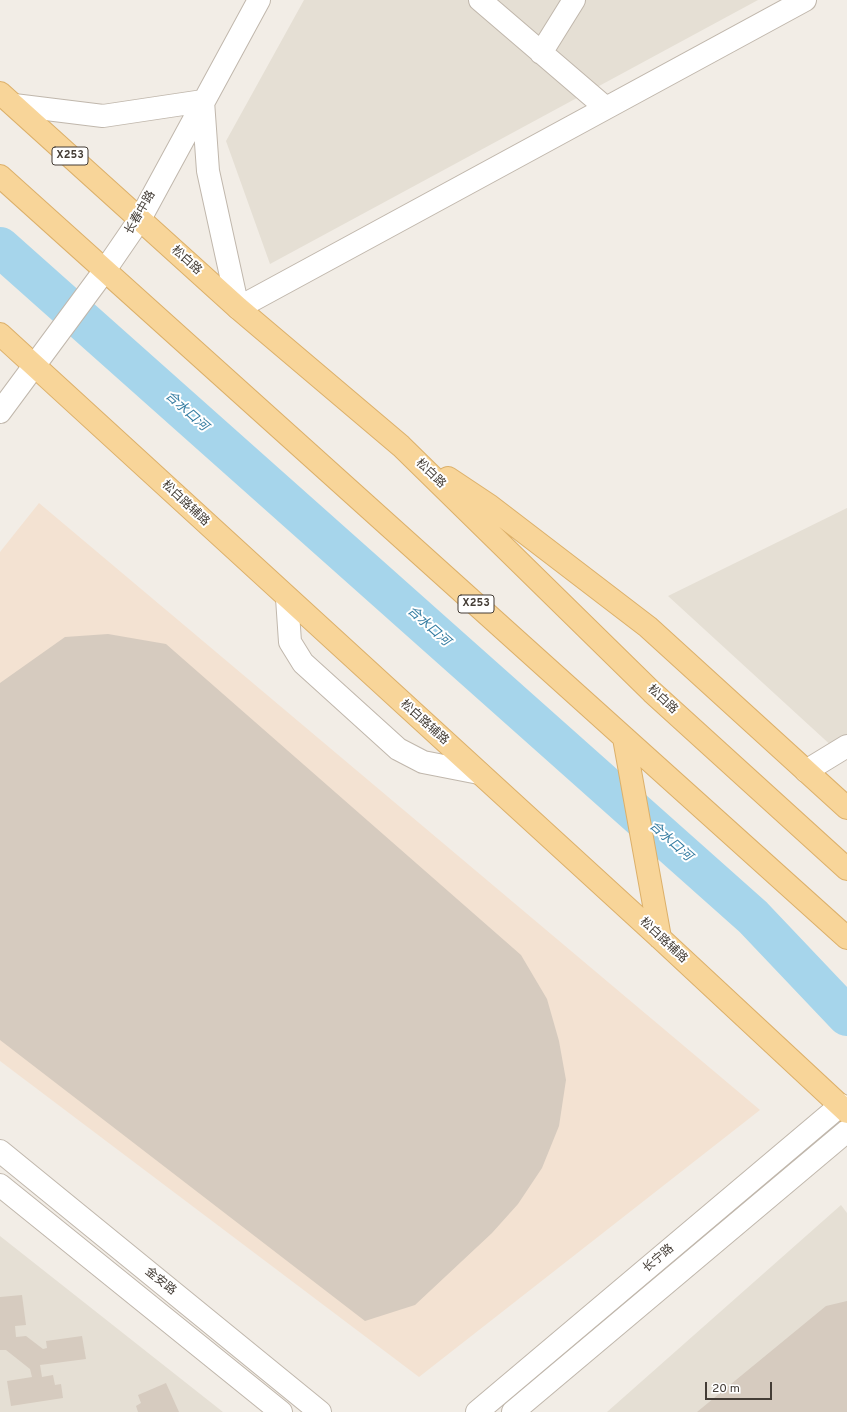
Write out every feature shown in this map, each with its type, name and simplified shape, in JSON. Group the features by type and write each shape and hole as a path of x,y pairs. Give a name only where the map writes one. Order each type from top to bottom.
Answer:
{"main road":[{"name":"松白路","path":"7,99 238,308 401,446 652,692 847,869"},
{"name":"X253","path":"0,176 847,938"},
{"name":"松白路辅路","path":"0,334 660,938 844,1109"},
{"path":"401,446 490,506 648,627 847,808"},
{"path":"624,738 660,938"}],"street":[{"name":"长春中路","path":"0,412 105,270 140,219 259,0"},
{"path":"480,0 606,108"},
{"path":"541,53 574,0"},
{"path":"7,99 103,116 203,101 208,171 238,308 805,0"},
{"path":"288,598 290,642 302,663 398,749 423,762 479,772"},
{"path":"806,771 847,746"},
{"name":"长宁路","path":"477,1412 844,1109"},
{"name":"长宁路","path":"513,1412 847,1131"},
{"name":"金安路","path":"0,1151 320,1412"},
{"name":"金安路","path":"0,1185 281,1412"}],"shaded area":[{"path":"304,0 758,0 270,264 226,141"},
{"path":"39,503 760,1110 419,1377 0,1061 0,552"},
{"path":"847,508 847,760 668,596"},
{"path":"841,1205 847,1213 847,1412 607,1412"},
{"path":"0,1236 223,1412 0,1412"}],"building":[{"path":"108,634 166,644 521,955 547,999 559,1041 566,1080 559,1126 542,1168 518,1204 492,1233 415,1305 365,1321 0,1040 0,683 65,637"},
{"path":"22,1295 26,1325 15,1326 16,1337 26,1336 43,1349 47,1348 46,1341 82,1336 86,1359 40,1365 42,1377 53,1375 55,1385 61,1384 63,1398 11,1406 7,1381 32,1377 30,1369 6,1350 0,1350 0,1297"},
{"path":"847,1301 847,1412 697,1412 826,1306"},
{"path":"166,1383 179,1412 138,1412 136,1406 141,1403 138,1395"}],"waterway":[{"name":"合水口河","path":"0,247 753,917 847,1016"}]}
